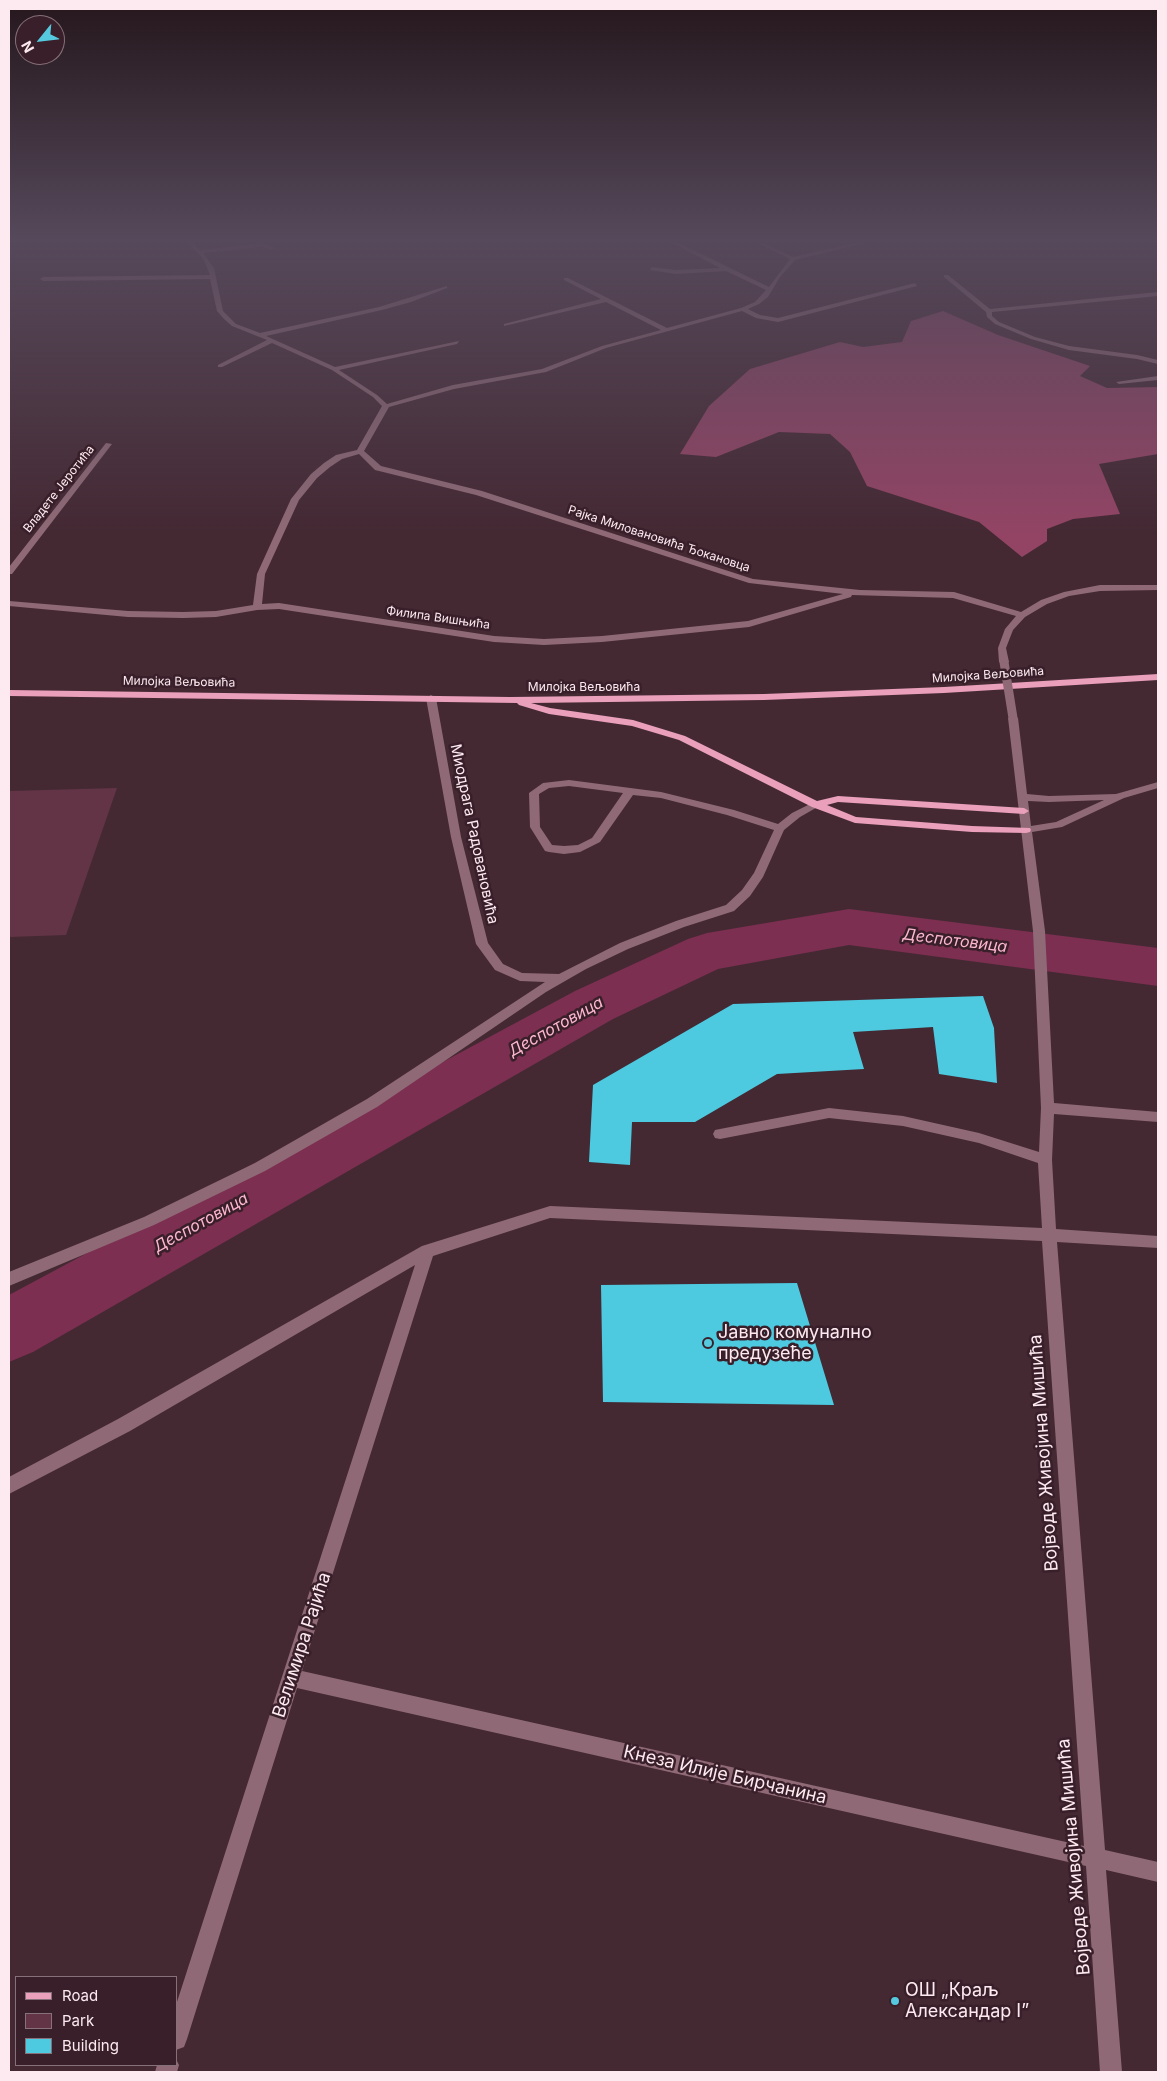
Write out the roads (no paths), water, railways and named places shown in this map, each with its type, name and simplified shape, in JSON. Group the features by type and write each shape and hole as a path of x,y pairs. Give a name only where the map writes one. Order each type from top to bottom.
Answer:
{"main road":[{"name":"Милојка Вељовића","path":"9,693 510,700 799,696 944,690 1158,677"},
{"path":"510,700 549,711 633,723 666,732 702,746 816,805 855,820 972,829 1026,830"},
{"path":"816,805 838,800 1024,811"}],"street":[{"path":"272,340 334,369 375,396 386,406"},
{"path":"220,366 272,340"},
{"path":"256,607 261,574 295,499 327,464 339,457 360,451 386,406 453,387 544,371 604,347 629,340"},
{"path":"1041,340 1077,349 1137,357 1158,362"},
{"path":"334,369 457,342"},
{"path":"1119,382 1158,378"},
{"name":"Владете Јеротића","path":"9,572 108,444"},
{"name":"Рајка Миловановића Ђокановца","path":"360,451 378,468 479,493 674,555 733,576 778,586 860,593 954,595 1022,615"},
{"name":"Војводе Живојина Мишића","path":"1111,2072 1049,1235 1045,1160 1048,1108 1039,931 1013,718 1002,648 1009,629 1022,615 1044,602 1080,591 1117,587 1158,588"},
{"name":"Филипа Вишњића","path":"9,604 128,614 183,615 216,614 256,607 279,606 494,639 544,642 622,638 749,624 860,593"},
{"name":"Миодрага Радовановића","path":"431,698 456,837 482,944 499,967 520,977 561,978"},
{"path":"630,790 596,840 580,848 564,850 549,848 535,827 534,793 546,785 569,783 630,790 670,797 780,828"},
{"path":"1026,830 1042,829 1065,822 1120,796 1158,785"},
{"path":"1022,796 1049,799 1120,796"},
{"path":"9,1279 149,1221 260,1167 372,1103 561,978 624,946 680,924 730,908 746,893 759,874 780,828 796,815 816,805"},
{"path":"1048,1108 1135,1114 1158,1118"},
{"path":"720,1134 829,1113 903,1121 979,1138 1045,1160"},
{"path":"9,1486 124,1425 427,1251 550,1212 1049,1235 1158,1242"},
{"name":"Велимира Рајића","path":"178,2033 427,1251"},
{"name":"Кнеза Илије Бирчанина","path":"291,1678 1158,1872"}],"waterway":[{"name":"Деспотовица","path":"9,1330 594,1005 707,952 849,927 1158,967"}],"place":[{"name":"Јавно комунално предузеће","path":"708,1343"},
{"name":"ОШ „Краљ Александар I”","path":"895,2001"}]}
